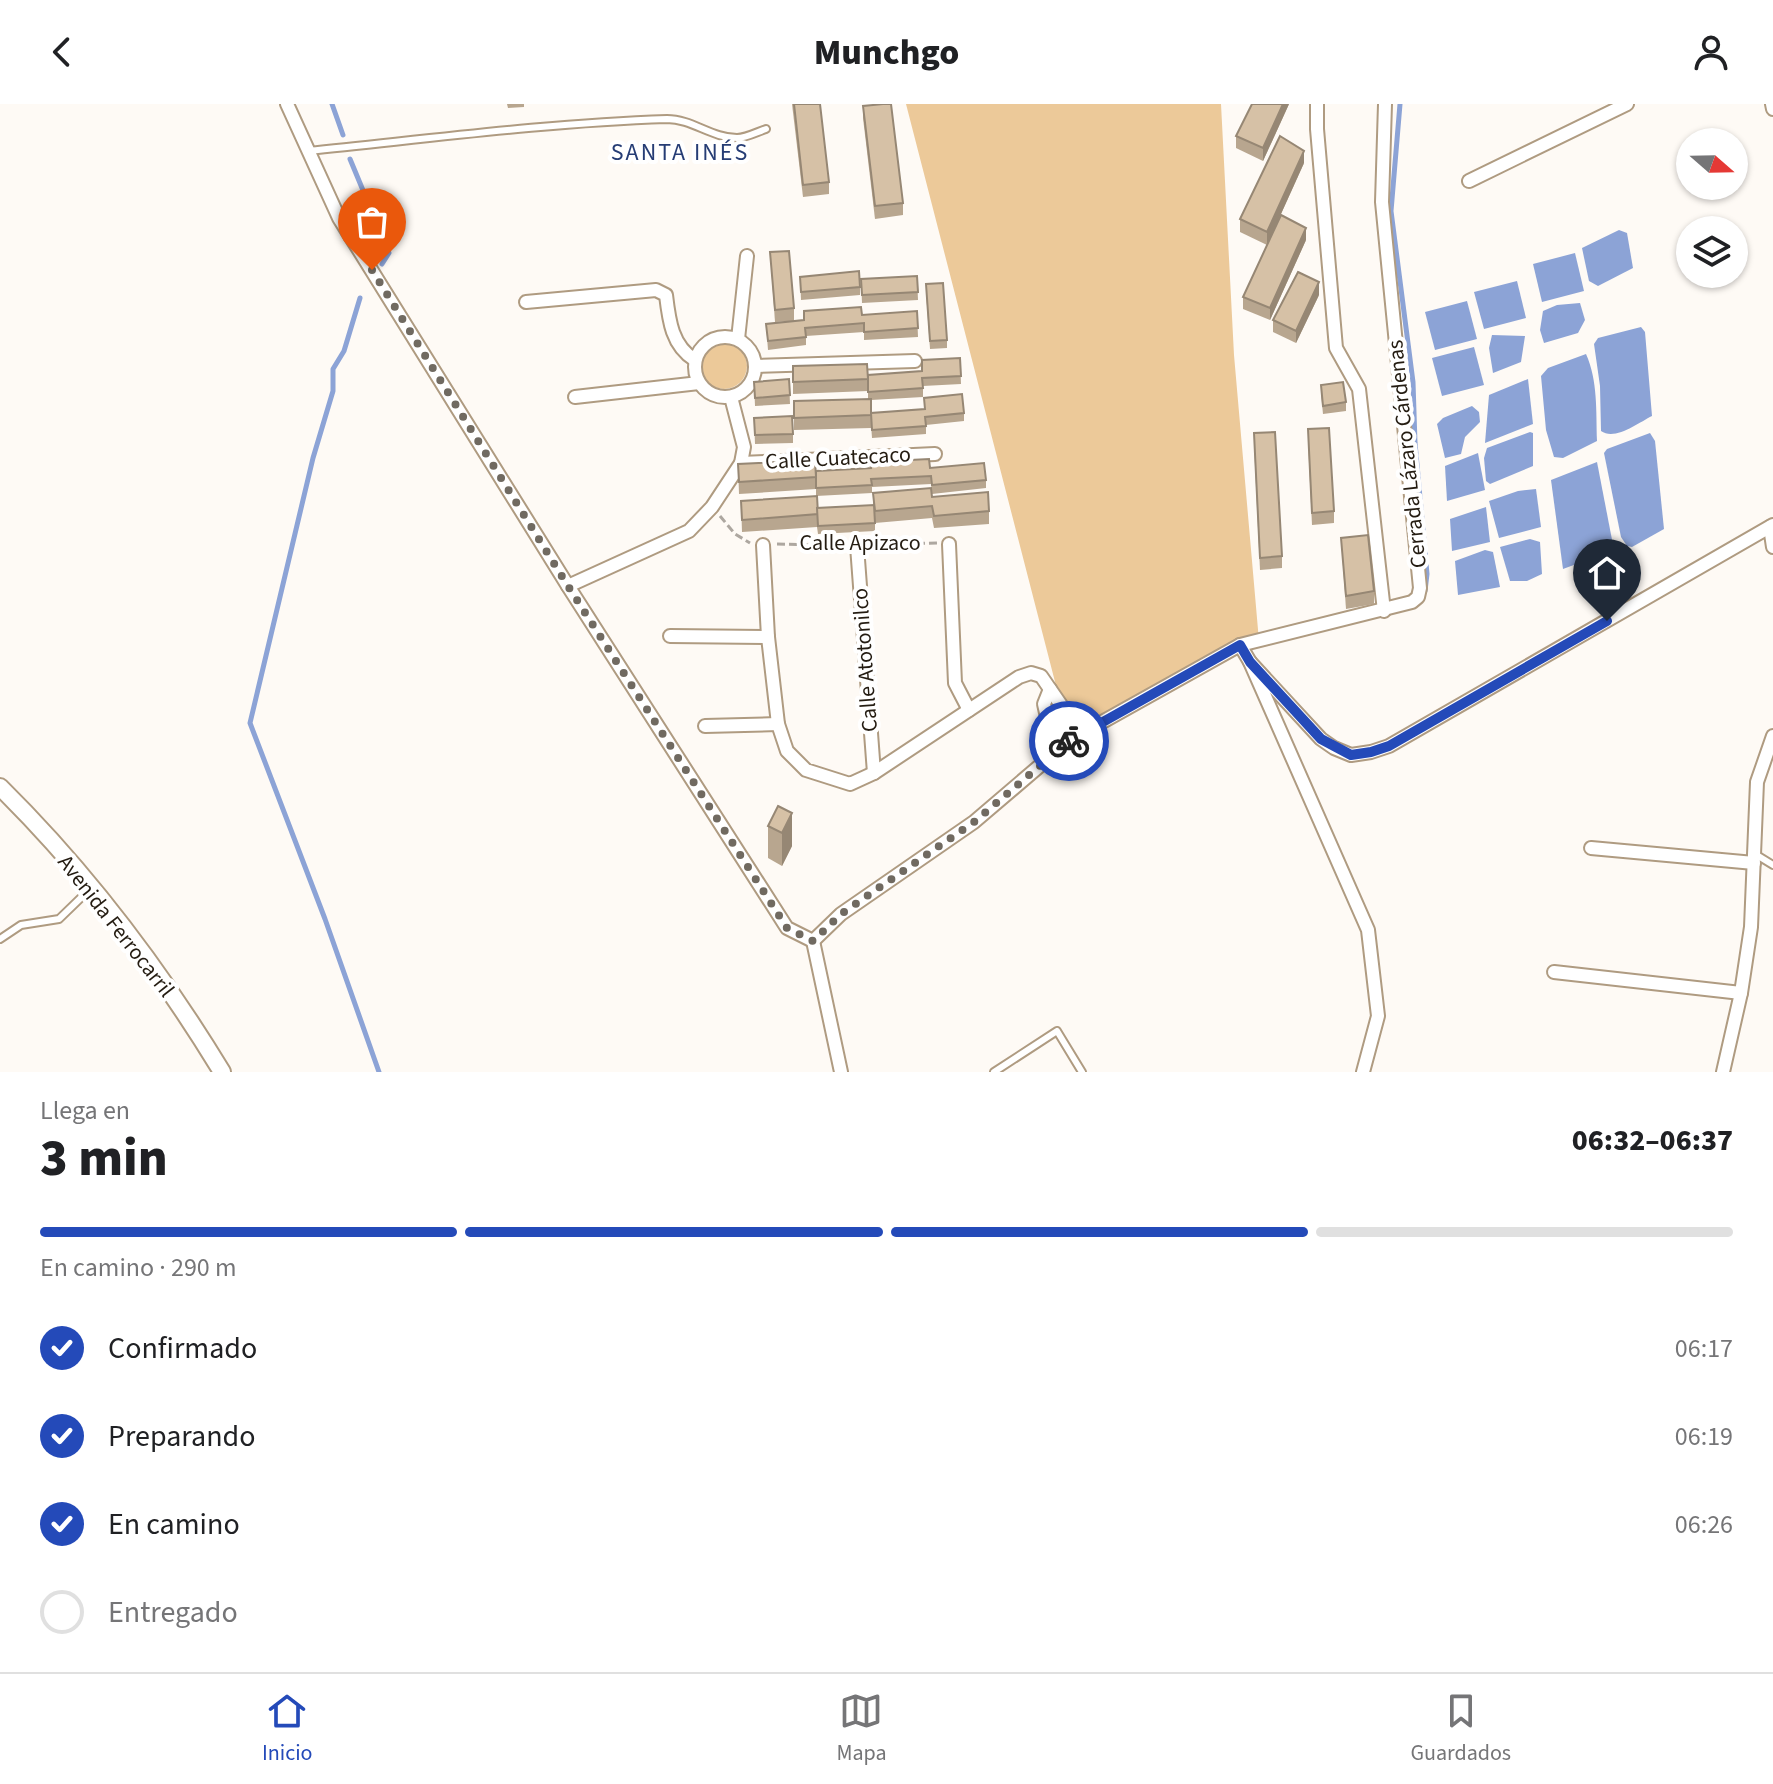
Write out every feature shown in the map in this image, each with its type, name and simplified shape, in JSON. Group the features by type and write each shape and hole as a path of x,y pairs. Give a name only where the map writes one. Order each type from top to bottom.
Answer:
{"street":[{"path":"287,104 339,218 568,586 787,928 813,941 841,1072"},
{"path":"1317,104 1336,348 1359,389 1384,611"},
{"name":"Cerrada Lázaro Cárdenas","path":"813,941 841,914 974,822 1070,740 1240,645 1384,611 1418,597 1420,588 1382,202 1385,104"},
{"path":"1469,181 1627,104"},
{"path":"738,339 747,256"},
{"path":"526,302 656,290 666,295 673,335 680,350 695,360"},
{"path":"725,336 738,339 751,350 756,366 749,386 731,397 713,395 695,376 695,360 701,348 711,339 725,336"},
{"path":"756,366 915,361"},
{"path":"575,397 699,383"},
{"path":"568,586 689,531 712,507 741,463 744,447 731,397"},
{"name":"Calle Cuatecaco","path":"741,463 935,454"},
{"path":"1250,662 1321,739 1351,755 1371,752 1389,746 1771,526 1773,547"},
{"name":"Calle Apizaco","path":"949,544 955,683 969,710"},
{"path":"763,545 768,637 778,724 787,751 806,770 850,784 874,773 1019,677 1031,673 1041,676 1061,705 1070,740"},
{"name":"Calle Atotonilco","path":"857,546 874,773"},
{"path":"670,636 768,637"},
{"path":"1240,645 1368,930 1378,1016 1363,1072"},
{"path":"1050,689 1044,704 1055,753"},
{"path":"705,726 778,724"},
{"path":"1723,1072 1741,993 1751,927 1757,782 1773,736"},
{"name":"Avenida Ferrocarril","path":"0,787 91,888 146,957 222,1072"},
{"path":"1591,848 1754,858"},
{"path":"1554,972 1741,993"}],"lane":[{"path":"308,151 671,119 739,138 766,129"},
{"path":"1754,858 1773,865"},
{"path":"0,939 21,925 59,919 91,888"},
{"path":"994,1072 1057,1031 1082,1072"}],"path":[{"name":"Calle Apizaco","path":"712,507 735,534 752,544 949,544"}],"shaded area":[{"path":"906,104 1221,104 1234,355 1259,641 1070,740"},
{"path":"724,343 733,344 740,350 746,357 746,375 740,382 733,388 724,389 715,388 708,382 702,375 701,366 702,357 708,350 715,344"}],"water":[{"path":"1619,230 1627,233 1633,268 1598,286 1589,281 1582,248"},
{"path":"1575,253 1584,291 1542,302 1533,264"},
{"path":"1517,281 1526,318 1484,329 1474,292"},
{"path":"1467,301 1477,339 1435,350 1425,312"},
{"path":"1580,303 1585,320 1578,333 1544,343 1540,330 1543,311 1557,305"},
{"path":"1641,327 1645,332 1652,416 1626,430 1607,434 1601,431 1600,386 1594,344 1598,338"},
{"path":"1492,335 1525,336 1521,362 1493,373 1489,348"},
{"path":"1474,347 1484,385 1442,396 1432,358"},
{"path":"1586,354 1594,385 1597,441 1563,458 1554,457 1546,430 1541,376 1548,368"},
{"path":"1528,379 1533,424 1485,443 1489,395"},
{"path":"1472,406 1479,412 1480,422 1465,437 1461,454 1445,458 1437,424 1443,418"},
{"path":"1533,433 1533,466 1490,484 1486,481 1484,458 1487,448"},
{"path":"1650,433 1655,441 1664,529 1632,547 1627,546 1621,537 1604,453 1607,449"},
{"path":"1478,453 1485,490 1447,501 1445,466"},
{"path":"1597,462 1614,550 1563,569 1551,480"},
{"path":"1536,489 1541,527 1499,538 1489,501 1518,491"},
{"path":"1486,507 1490,542 1452,551 1450,519"},
{"path":"1530,539 1540,542 1542,574 1527,581 1510,581 1500,547"},
{"path":"1485,550 1493,552 1500,587 1458,595 1455,561"}],"building":[{"path":"794,104 820,104 829,182 803,185"},
{"path":"891,104 903,203 875,206 863,106"},
{"path":"1252,104 1283,104 1263,148 1236,136"},
{"path":"1280,136 1304,151 1267,232 1240,219"},
{"path":"1281,215 1306,228 1270,308 1243,297"},
{"path":"789,251 794,308 775,310 770,252"},
{"path":"859,271 860,287 801,292 800,277"},
{"path":"1298,272 1319,282 1296,331 1273,320"},
{"path":"917,276 918,292 862,295 861,279"},
{"path":"943,283 947,340 930,341 926,284"},
{"path":"861,307 862,315 917,311 918,328 864,332 864,323 805,328 806,337 768,341 766,324 804,320 804,311"},
{"path":"960,358 961,376 922,378 923,388 868,392 868,375 922,371 922,360"},
{"path":"867,364 868,379 793,382 793,366"},
{"path":"789,379 790,395 755,398 754,382"},
{"path":"1343,382 1346,402 1323,406 1321,385"},
{"path":"962,394 964,413 925,417 926,426 872,430 871,413 925,409 924,398"},
{"path":"871,399 871,415 794,418 794,401"},
{"path":"792,416 793,434 755,435 754,418"},
{"path":"1329,428 1334,511 1312,513 1308,429"},
{"path":"1275,432 1282,556 1260,558 1254,433"},
{"path":"929,459 930,468 984,463 986,480 932,485 931,476 871,479 872,485 816,488 816,471 871,468 870,462"},
{"path":"815,460 816,477 739,482 738,464"},
{"path":"931,488 932,497 988,492 989,511 934,516 932,506 875,511 873,493"},
{"path":"817,496 818,514 742,520 741,501"},
{"path":"874,505 875,523 818,526 817,508"},
{"path":"1368,535 1374,591 1346,596 1341,538"},
{"path":"778,806 792,813 782,833 768,826"}],"waterway":[{"path":"332,104 343,135"},
{"path":"1400,104 1391,211 1413,382 1415,443 1427,574 1425,591"},
{"path":"350,159 389,253 382,264"},
{"path":"360,298 344,351 333,369 333,391 313,458 250,723 379,1072"}],"way so far":[{"path":"372,270 568,586 787,928 813,941 841,914 974,822 1069,741"}],"district":[{"name":"SANTA INÉS","path":"680,152"}],"route":[{"path":"1069,741 1240,645 1250,662 1283,694 1321,739 1351,755 1371,752 1389,746 1607,621"}]}
